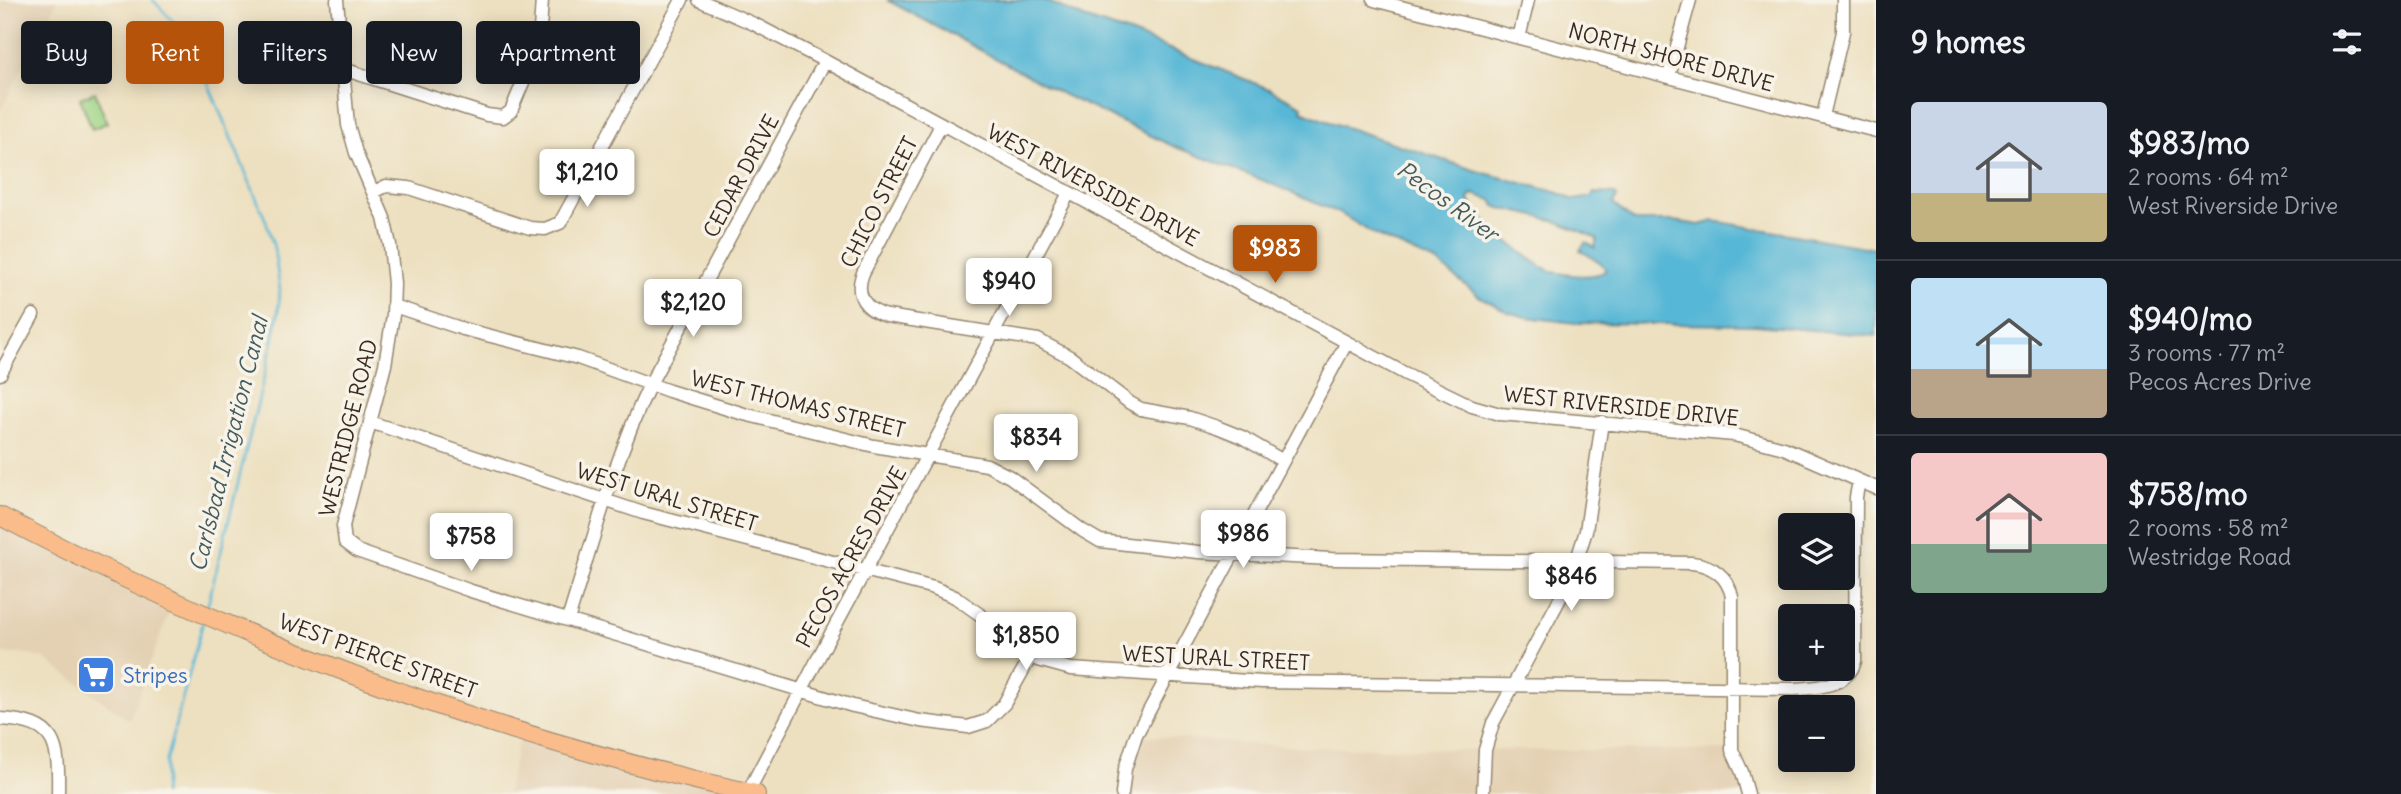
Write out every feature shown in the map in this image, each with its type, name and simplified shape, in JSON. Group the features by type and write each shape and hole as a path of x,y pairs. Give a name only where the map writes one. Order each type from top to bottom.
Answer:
{"highway":[{"name":"WEST PIERCE STREET","path":"0,516 190,607 332,666 521,732 752,793"}],"street":[{"name":"WESTRIDGE ROAD","path":"337,0 339,21"},
{"path":"352,72 487,115 503,117 511,111 540,44 542,0"},
{"path":"374,192 386,186 409,188 530,228 545,229 554,226 564,218 682,0"},
{"name":"WEST RIVERSIDE DRIVE","path":"699,0 754,24 825,61 1448,395 1487,411 1708,431 1747,438 1784,448 1876,488"},
{"name":"NORTH SHORE DRIVE","path":"1374,0 1876,131"},
{"path":"1519,38 1528,0"},
{"path":"1669,76 1690,0"},
{"path":"1823,116 1843,32 1843,0"},
{"name":"CEDAR DRIVE","path":"568,620 624,442 650,384 825,61"},
{"name":"WESTRIDGE ROAD","path":"345,84 351,139 384,218 394,283 394,306 385,365 342,526 345,542 357,551 409,570 568,620 877,713 955,727 975,726 989,719 1004,704 1031,656"},
{"name":"CHICO STREET","path":"941,125 859,282 859,293 867,306 878,313 1031,338 1054,347 1141,409 1189,418 1217,427 1241,437 1283,461"},
{"name":"PECOS ACRES DRIVE","path":"752,793 802,690 1069,193"},
{"name":"WEST THOMAS STREET","path":"394,306 463,329 578,358 700,402 842,439 977,462 996,468 1100,541 1233,554 1331,559 1684,563 1711,567 1731,589 1732,750 1748,794"},
{"path":"0,374 33,315"},
{"path":"1122,794 1128,755 1347,342"},
{"name":"WEST URAL STREET","path":"370,422 656,517 946,593 979,614 1031,656 1047,664 1071,669 1262,682 1817,687 1839,680 1850,672 1855,661 1856,497 1859,481"},
{"path":"1483,794 1487,738 1513,684 1572,578 1588,519 1602,422"},
{"path":"0,719 33,723 49,736 56,747 59,764 58,794"}],"shaded area":[{"path":"0,0 58,0 50,21 21,21 21,71 0,112"},
{"path":"0,516 174,600 129,720 44,659 26,654 0,654"},
{"path":"521,731 756,794 506,794"},
{"path":"1136,735 1296,747 1732,750 1748,794 1122,794"}],"green space":[{"path":"95,92 107,123 92,129 80,98"}],"water":[{"name":"Pecos River","path":"887,0 1045,0 1084,18 1132,34 1269,89 1302,106 1301,111 1321,119 1574,200 1592,197 1593,193 1615,194 1617,197 1613,204 1634,221 1674,221 1700,225 1714,221 1876,249 1876,336 1755,325 1576,323 1508,312 1480,297 1438,263 1377,236 1341,214 1175,147 1064,95","holes":["1473,194 1492,200 1495,206 1500,208 1553,220 1597,238 1595,248 1586,242 1580,250 1601,263 1606,270 1594,275 1576,275 1544,268 1490,226 1469,199"]}],"waterway":[{"name":"Carlsbad Irrigation Canal","path":"153,0 184,33 201,67 266,221 274,248 280,290 273,341 207,608"},
{"name":"Carlsbad Irrigation Canal","path":"163,794 166,760 203,622"}],"place":[{"name":"Stripes","path":"96,675"}]}
